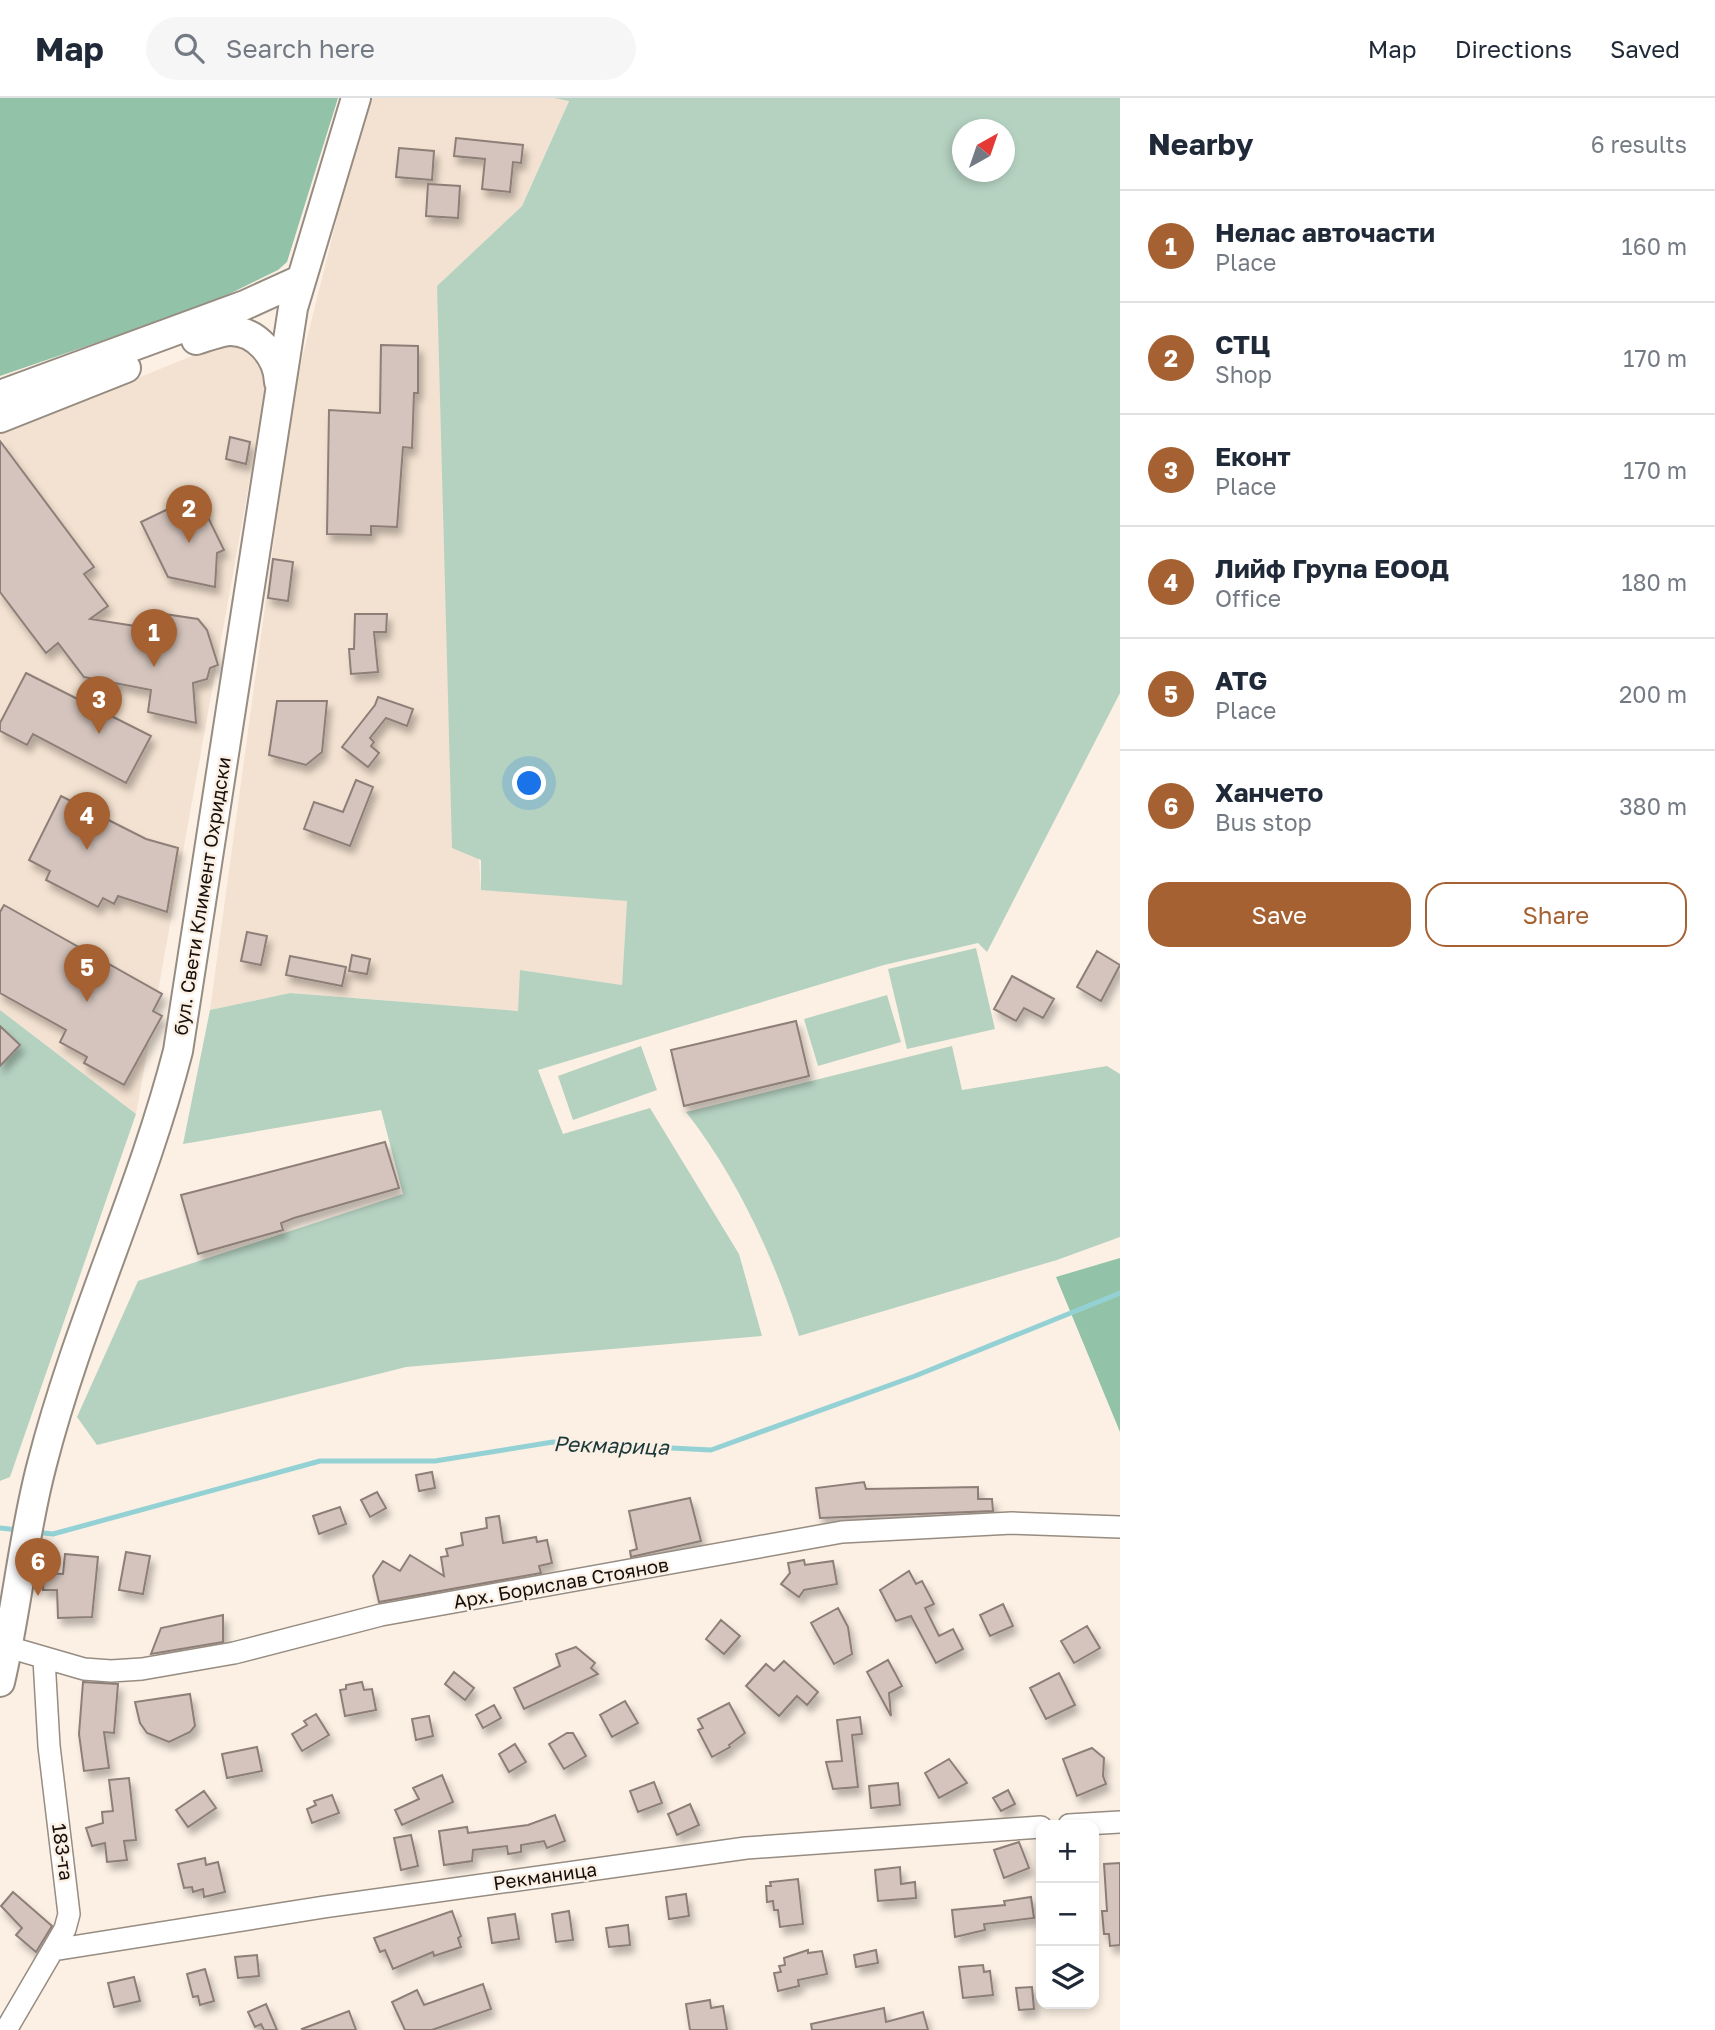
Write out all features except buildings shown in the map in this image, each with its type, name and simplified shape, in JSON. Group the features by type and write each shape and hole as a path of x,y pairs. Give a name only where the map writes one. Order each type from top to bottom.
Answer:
{"main road":[{"name":"бул. Свети Климент Охридски","path":"0,1682 38,1480 67,1379 159,1120 178,1051 279,398 300,280 356,98"},
{"path":"0,395 246,305 300,280"},
{"path":"187,343 246,305"},
{"path":"0,418 187,343 230,331 254,338 274,359 279,377 279,398"}],"street":[{"name":"Арх. Борислав Стоянов","path":"8,1647 84,1669 142,1669 234,1653 381,1615 842,1532 1012,1522 1120,1527"},
{"name":"183-та","path":"6,2030 65,1929 69,1900 49,1746 44,1659"},
{"path":"1099,1823 1120,1822"},
{"name":"Рекманица","path":"52,1950 324,1907 746,1848 1036,1827"}],"shaded area":[{"path":"367,98 570,98 522,206 437,286 481,889 627,901 622,985 521,970 518,1011 290,993 210,1010 295,386"},
{"path":"219,345 244,346 263,360 267,384 136,1114 0,1010 0,434"}],"green space":[{"path":"0,98 338,98 287,262 278,270 209,304 0,376"},
{"path":"554,98 1120,98 1120,693 987,952 978,943 884,965 538,1070 563,1134 650,1108 739,1254 762,1336 406,1367 97,1445 77,1417 138,1281 403,1194 381,1110 183,1144 210,1010 290,993 518,1011 520,970 622,985 627,901 481,890 481,860 452,848 437,286 522,206 569,101"},
{"path":"976,948 995,1029 907,1049 888,969"},
{"path":"887,995 901,1042 818,1066 804,1019"},
{"path":"0,1010 136,1114 10,1477 0,1481"},
{"path":"641,1046 657,1090 573,1120 558,1076"},
{"path":"952,1046 962,1090 1107,1066 1120,1074 1120,1237 1057,1260 799,1336 766,1248 738,1191 686,1112"},
{"path":"1120,1258 1120,1432 1056,1277"}],"waterway":[{"name":"Рекмарица","path":"34,1532 53,1534 320,1461 435,1461 553,1442 711,1450 915,1376 1120,1293"},
{"name":"Рекмарица","path":"0,1528 18,1530"}],"place":[{"name":"СТЦ","path":"189,543"},
{"name":"Нелас авточасти","path":"154,667"},
{"name":"Еконт","path":"99,734"},
{"name":"Лийф Група ЕООД","path":"87,850"},
{"name":"ATG","path":"87,1002"},
{"name":"Ханчето","path":"38,1596"}]}
